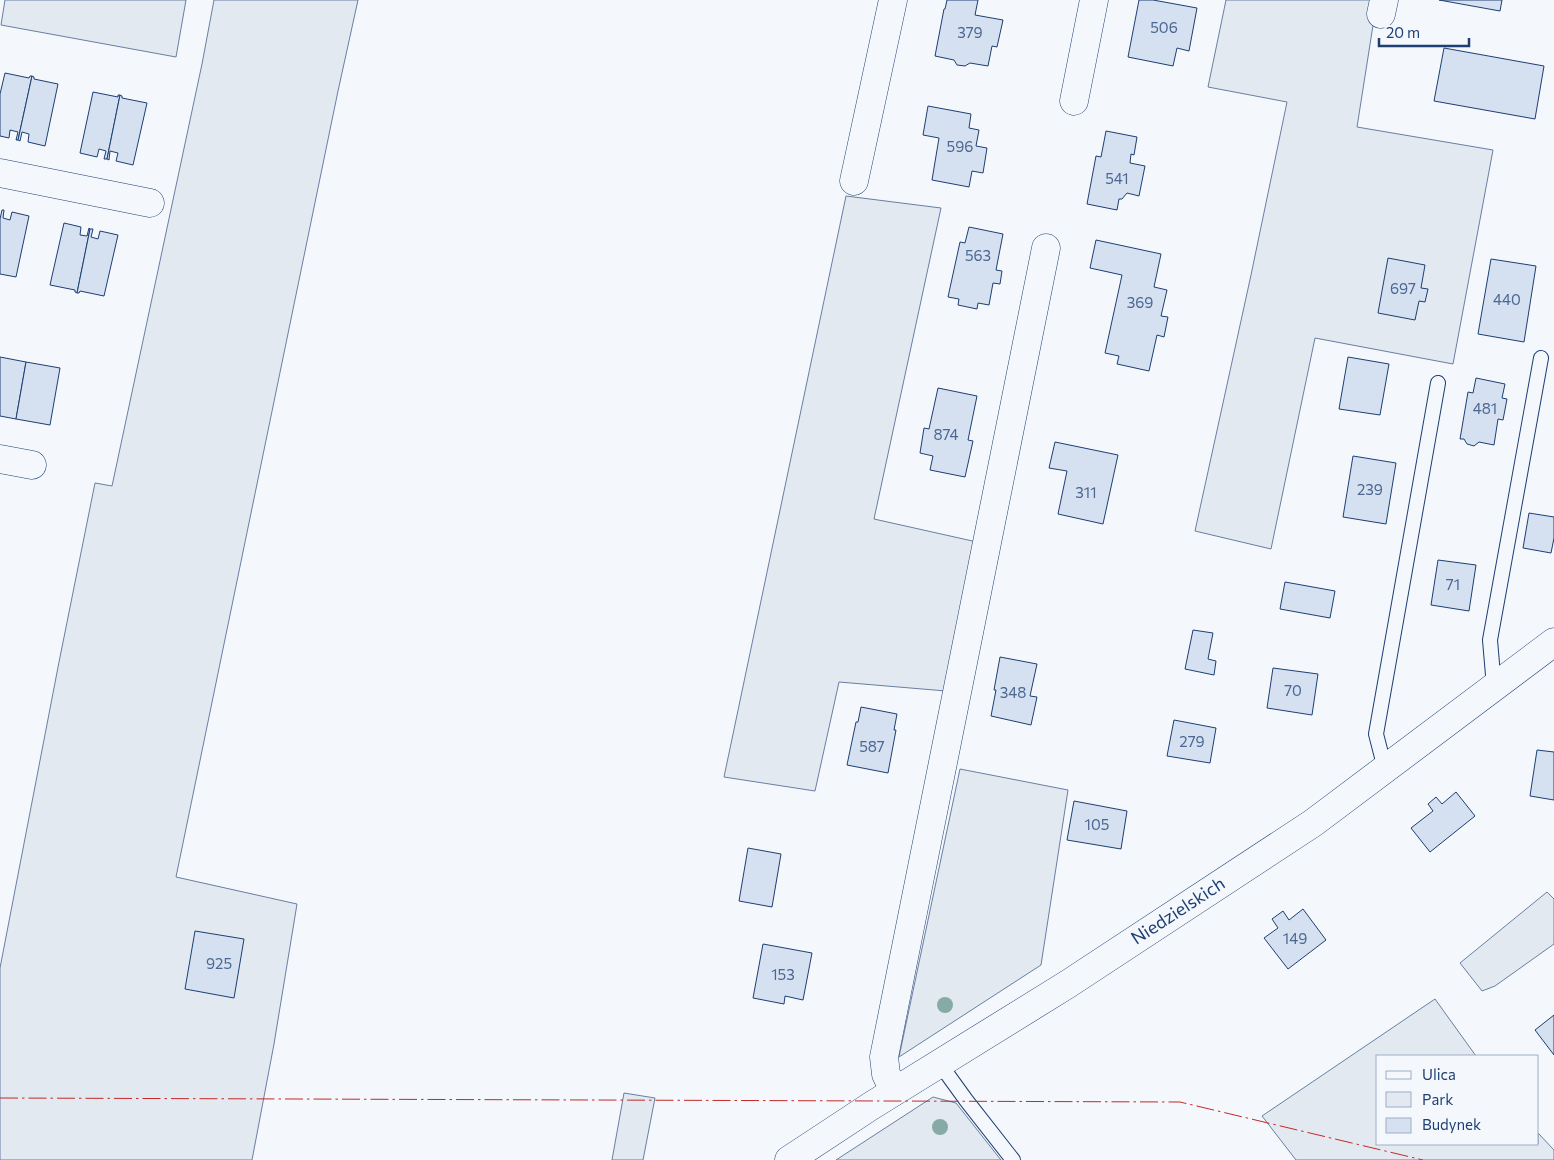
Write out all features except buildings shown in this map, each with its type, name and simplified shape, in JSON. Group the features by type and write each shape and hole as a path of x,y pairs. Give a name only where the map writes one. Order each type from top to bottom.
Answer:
{"street":[{"path":"854,181 893,0"},
{"path":"1074,101 1094,0"},
{"path":"0,173 150,203"},
{"path":"894,1091 886,1074 884,1057 1046,248"},
{"path":"0,459 32,466"},
{"name":"Niedzielskich","path":"789,1160 894,1091 1068,984 1313,823 1554,642"}],"lane":[{"path":"1494,687 1490,640 1541,358"},
{"path":"1385,769 1376,734 1438,383"},
{"path":"940,1064 1014,1160"}],"green space":[{"path":"5,0 186,0 176,57 1,25"},
{"path":"214,0 358,0 176,877 297,904 274,1044 252,1160 0,1160 0,968 95,483 112,486"},
{"path":"1226,0 1377,0 1357,127 1493,150 1453,364 1315,338 1271,549 1195,531 1287,102 1208,87"},
{"path":"846,196 941,208 874,519 977,542 946,691 839,682 815,791 724,777"},
{"path":"960,769 1068,790 1041,965 899,1057"},
{"path":"1547,892 1554,899 1554,944 1495,986 1482,991 1460,963"},
{"path":"1435,999 1475,1055 1376,1055 1376,1145 1539,1145 1539,1134 1554,1150 1554,1160 1296,1160 1262,1116"},
{"path":"624,1093 655,1098 643,1160 612,1160"},
{"path":"933,1097 956,1103 1001,1160 836,1160"}],"power":[{"path":"0,1098 1180,1102 1423,1160"}]}
